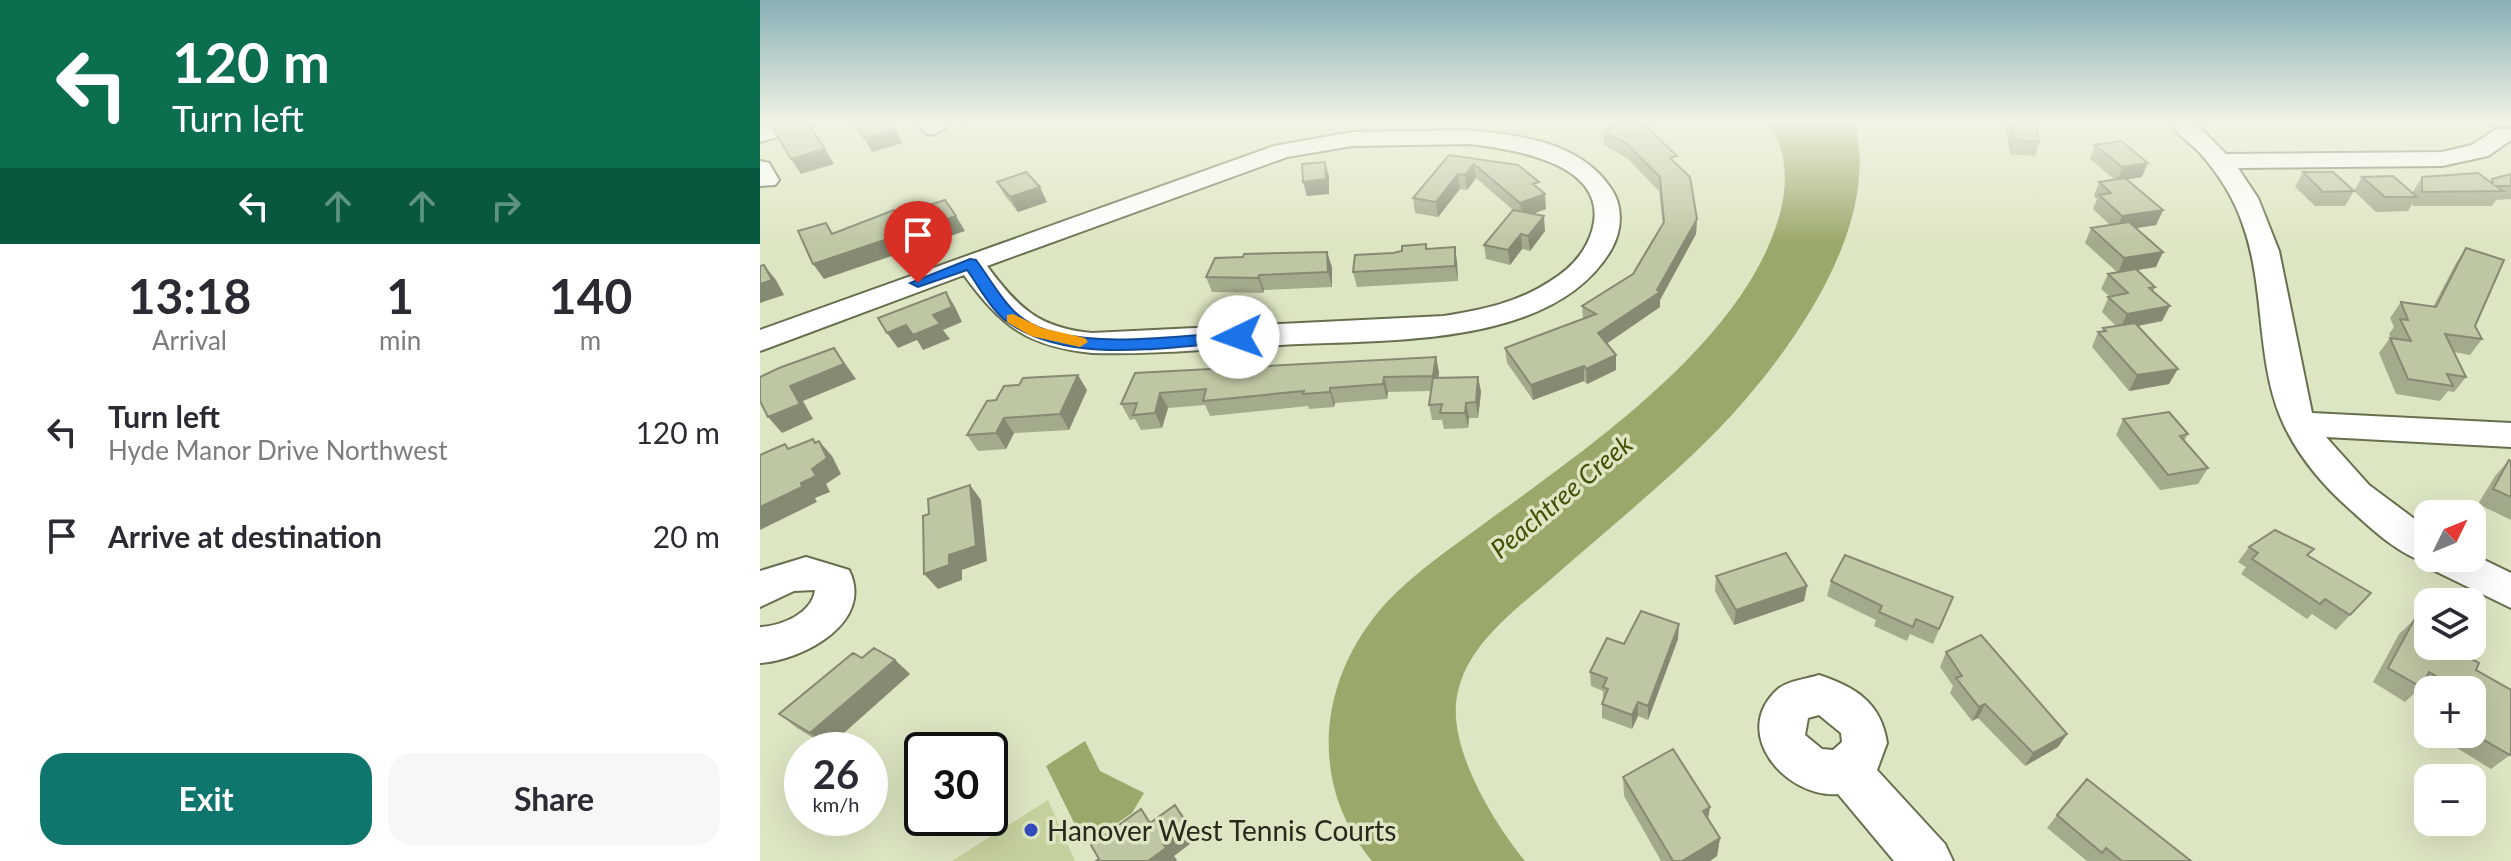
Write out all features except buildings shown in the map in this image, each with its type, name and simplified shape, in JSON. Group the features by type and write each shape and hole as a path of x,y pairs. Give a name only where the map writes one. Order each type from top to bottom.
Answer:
{"street":[{"path":"760,341 1245,162"},
{"path":"970,263 1011,318 1037,332 1073,341 1121,344 1444,326 1516,310 1573,279 1592,261 1609,225 1607,205 1598,186 1568,162"},
{"path":"2223,162 2245,193 2261,228 2289,394 2300,424 2322,457 2356,493 2414,537"},
{"path":"2300,424 2511,435"},
{"path":"760,591 780,580 808,572 821,573 835,581 837,591 830,608 807,628 779,642 760,645"},
{"path":"2472,572 2511,592"},
{"path":"1847,769 1896,829 1928,861"}],"shaded area":[{"path":"1783,162 1860,162 1856,201 1846,237 1812,309 1768,373 1725,422 1655,489 1494,630 1480,646 1460,683 1456,704 1457,724 1468,766 1488,808 1525,861 1372,861 1351,830 1337,798 1330,764 1329,730 1335,697 1346,664 1363,632 1410,580 1614,426 1697,350 1732,308 1759,265 1778,220 1784,195"},
{"path":"1085,741 1100,771 1144,793 1132,813 1085,845 1046,766"},
{"name":"Hanover West Tennis Courts","path":"1048,800 1075,861 952,861 991,836 1008,836 1008,825"}],"slow traffic":[{"path":"1013,319 1037,332 1080,342"}],"place":[{"name":"Hanover West Tennis Courts","path":"1031,830"}],"route":[{"path":"918,283 970,263 1011,318 1037,332 1073,341 1121,344 1238,337"}],"water label":[{"name":"Peachtree Creek","path":"1561,496"}]}
